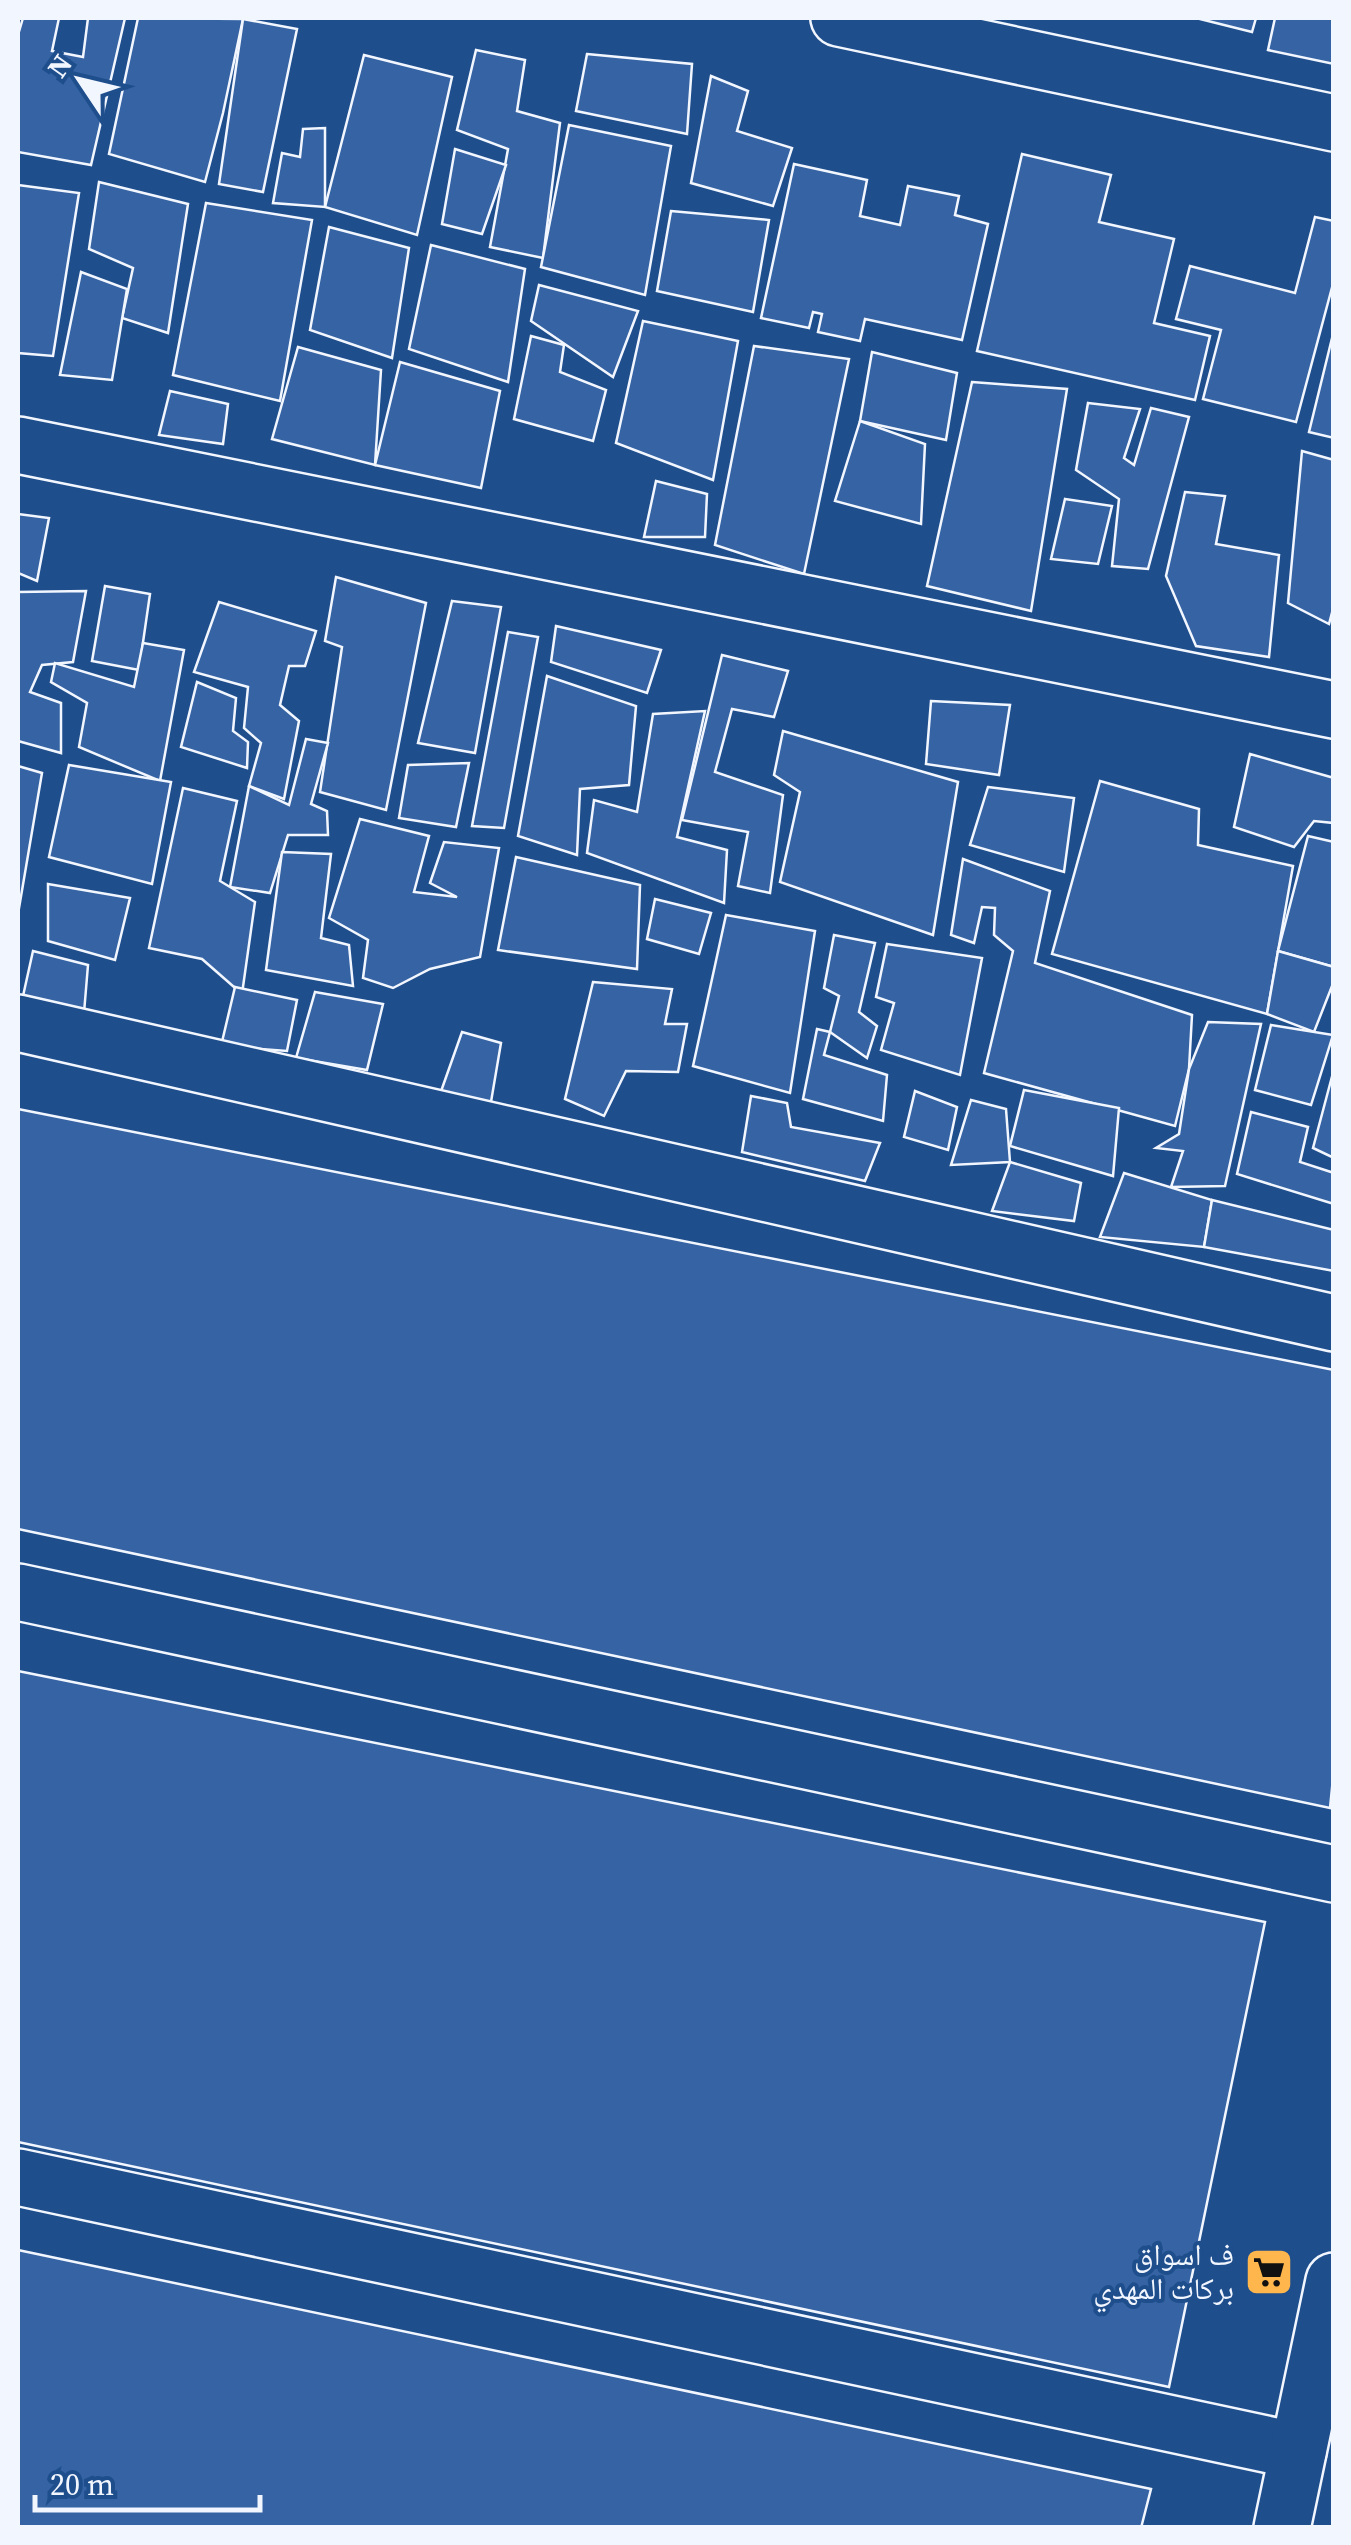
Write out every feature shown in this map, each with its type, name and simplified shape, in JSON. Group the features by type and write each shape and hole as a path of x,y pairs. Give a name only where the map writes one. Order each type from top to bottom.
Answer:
{"street":[{"path":"839,18 1334,123"},
{"path":"18,445 1334,710"},
{"path":"18,1023 1334,1323"},
{"path":"18,1592 1334,1874"},
{"path":"18,2178 1298,2450"},
{"path":"1282,2528 1334,2281"}],"building":[{"path":"23,18 59,18 52,51 83,57 88,18 125,18 91,165 18,152 18,35"},
{"path":"138,18 243,19 205,182 109,154"},
{"path":"1196,18 1256,18 1252,32"},
{"path":"1275,18 1334,18 1334,64 1268,50"},
{"path":"243,19 297,29 263,192 219,184"},
{"path":"476,50 525,60 517,111 560,123 543,258 490,247 508,149 457,130"},
{"path":"587,54 692,64 687,134 576,111"},
{"path":"364,55 452,77 417,235 325,207"},
{"path":"711,76 748,91 737,131 792,148 773,206 691,183"},
{"path":"569,125 671,146 645,295 541,267"},
{"path":"325,128 325,207 273,203 282,153 300,157 303,129"},
{"path":"455,149 506,165 482,234 442,224"},
{"path":"1022,154 1111,175 1099,222 1174,239 1154,323 1210,336 1195,400 977,351"},
{"path":"794,164 867,180 860,216 900,225 908,186 959,196 955,215 988,224 962,340 865,319 860,341 818,332 822,314 813,312 809,328 761,318"},
{"path":"99,182 188,204 168,333 122,318 133,268 89,249"},
{"path":"18,185 79,193 53,356 18,353"},
{"path":"206,203 312,220 280,401 173,375"},
{"path":"671,211 769,220 753,312 657,291"},
{"path":"1315,217 1334,221 1334,280 1296,422 1203,399 1221,330 1176,319 1190,266 1295,293"},
{"path":"329,227 409,248 392,358 310,330"},
{"path":"431,245 525,269 508,382 409,349"},
{"path":"81,272 127,289 112,380 60,375"},
{"path":"539,285 638,311 613,377 531,321"},
{"path":"643,321 738,341 713,480 616,443"},
{"path":"1334,330 1334,438 1309,432"},
{"path":"531,336 564,345 560,372 606,390 593,441 514,419"},
{"path":"754,346 849,359 804,574 715,545"},
{"path":"298,347 381,370 375,465 272,439"},
{"path":"872,352 957,373 946,440 860,421"},
{"path":"400,362 500,391 481,488 375,465"},
{"path":"972,382 1067,389 1031,611 927,586"},
{"path":"170,391 228,404 223,444 159,435"},
{"path":"1088,403 1140,409 1124,458 1134,465 1151,408 1189,417 1148,569 1112,566 1119,499 1076,470"},
{"path":"860,421 925,444 921,524 835,501"},
{"path":"1302,451 1334,460 1334,605 1329,624 1288,603"},
{"path":"656,481 707,494 705,537 644,537"},
{"path":"1185,492 1225,496 1216,544 1279,555 1269,657 1196,646 1166,576"},
{"path":"1065,499 1112,506 1098,564 1051,559"},
{"path":"18,514 49,518 37,581 18,573"},
{"path":"336,577 426,603 386,810 320,792 342,647 325,641"},
{"path":"105,586 150,594 139,670 92,661"},
{"path":"86,591 73,662 42,665 30,692 61,703 61,753 18,741 18,592"},
{"path":"452,601 501,607 475,753 418,743"},
{"path":"219,602 316,631 305,666 289,666 280,705 299,721 284,799 249,786 261,743 244,728 248,687 194,672"},
{"path":"556,626 661,650 647,693 551,662"},
{"path":"508,632 538,637 504,828 472,826"},
{"path":"143,643 184,650 160,781 79,747 87,703 51,682 55,663 134,687"},
{"path":"722,655 788,671 774,717 732,709 715,772 783,795 770,893 738,886 748,832 682,820"},
{"path":"547,676 636,706 629,785 580,789 577,855 518,836"},
{"path":"197,682 236,698 233,731 248,742 247,768 181,747"},
{"path":"931,701 1010,705 999,775 926,764"},
{"path":"705,711 677,837 727,850 724,903 587,853 594,800 637,812 653,714"},
{"path":"783,731 958,782 933,935 780,882 800,792 774,775"},
{"path":"306,739 328,743 311,804 327,811 328,835 288,835 270,893 230,887 249,786 289,805"},
{"path":"1250,754 1334,778 1334,823 1314,821 1294,847 1234,827"},
{"path":"469,763 456,827 399,818 408,765"},
{"path":"69,765 171,782 152,884 49,857"},
{"path":"18,766 42,773 18,914"},
{"path":"1100,781 1199,809 1198,845 1293,866 1267,1014 1052,954"},
{"path":"988,787 1074,798 1064,872 970,845"},
{"path":"183,788 237,801 220,881 255,902 242,994 202,959 149,948"},
{"path":"360,819 429,836 414,892 457,897 430,883 444,842 499,848 480,957 430,969 393,988 363,978 368,940 329,918"},
{"path":"1308,836 1334,842 1334,967 1278,951"},
{"path":"282,852 331,854 321,938 349,945 353,986 266,970"},
{"path":"516,857 640,885 637,969 498,950"},
{"path":"963,859 1050,891 1035,963 1192,1015 1189,1069 1175,1126 984,1073 1013,951 994,935 995,908 982,907 974,943 951,935"},
{"path":"48,884 130,898 115,960 48,941"},
{"path":"655,899 711,913 699,954 647,939"},
{"path":"726,915 815,931 790,1093 693,1066"},
{"path":"834,935 875,943 859,1012 877,1026 867,1058 830,1032 839,996 824,988"},
{"path":"887,944 982,958 960,1075 881,1050 894,1003 876,997"},
{"path":"33,951 88,965 84,1013 23,996"},
{"path":"1278,951 1334,967 1334,981 1314,1032 1267,1014"},
{"path":"593,982 672,989 665,1024 687,1024 678,1072 626,1071 604,1116 565,1099"},
{"path":"235,987 297,1000 287,1051 221,1046"},
{"path":"315,992 383,1004 367,1070 296,1058"},
{"path":"1208,1022 1261,1024 1225,1186 1171,1187 1183,1151 1156,1148 1179,1134 1189,1069"},
{"path":"1271,1025 1333,1035 1311,1105 1255,1090"},
{"path":"817,1029 830,1032 824,1055 887,1075 883,1121 803,1099"},
{"path":"462,1032 501,1043 491,1102 439,1097"},
{"path":"1334,1069 1334,1158 1313,1148"},
{"path":"1024,1090 1119,1108 1113,1176 1010,1146"},
{"path":"915,1091 957,1107 948,1150 904,1137"},
{"path":"751,1096 787,1103 791,1127 880,1143 865,1181 742,1152"},
{"path":"971,1100 1006,1109 1010,1162 951,1165"},
{"path":"18,1109 1334,1370 1334,1768 1330,1808 18,1529"},
{"path":"1251,1112 1308,1127 1300,1162 1334,1173 1334,1204 1237,1174"},
{"path":"1010,1162 1081,1183 1074,1221 992,1211"},
{"path":"1124,1173 1212,1200 1204,1247 1100,1237"},
{"path":"1212,1200 1334,1230 1334,1271 1204,1247"},
{"path":"18,1671 1265,1922 1169,2387 18,2142"},
{"path":"18,2250 1151,2489 1141,2528 18,2528"}],"place":[{"name":"ف اسواق بركات المهدي","path":"1269,2272"}]}
